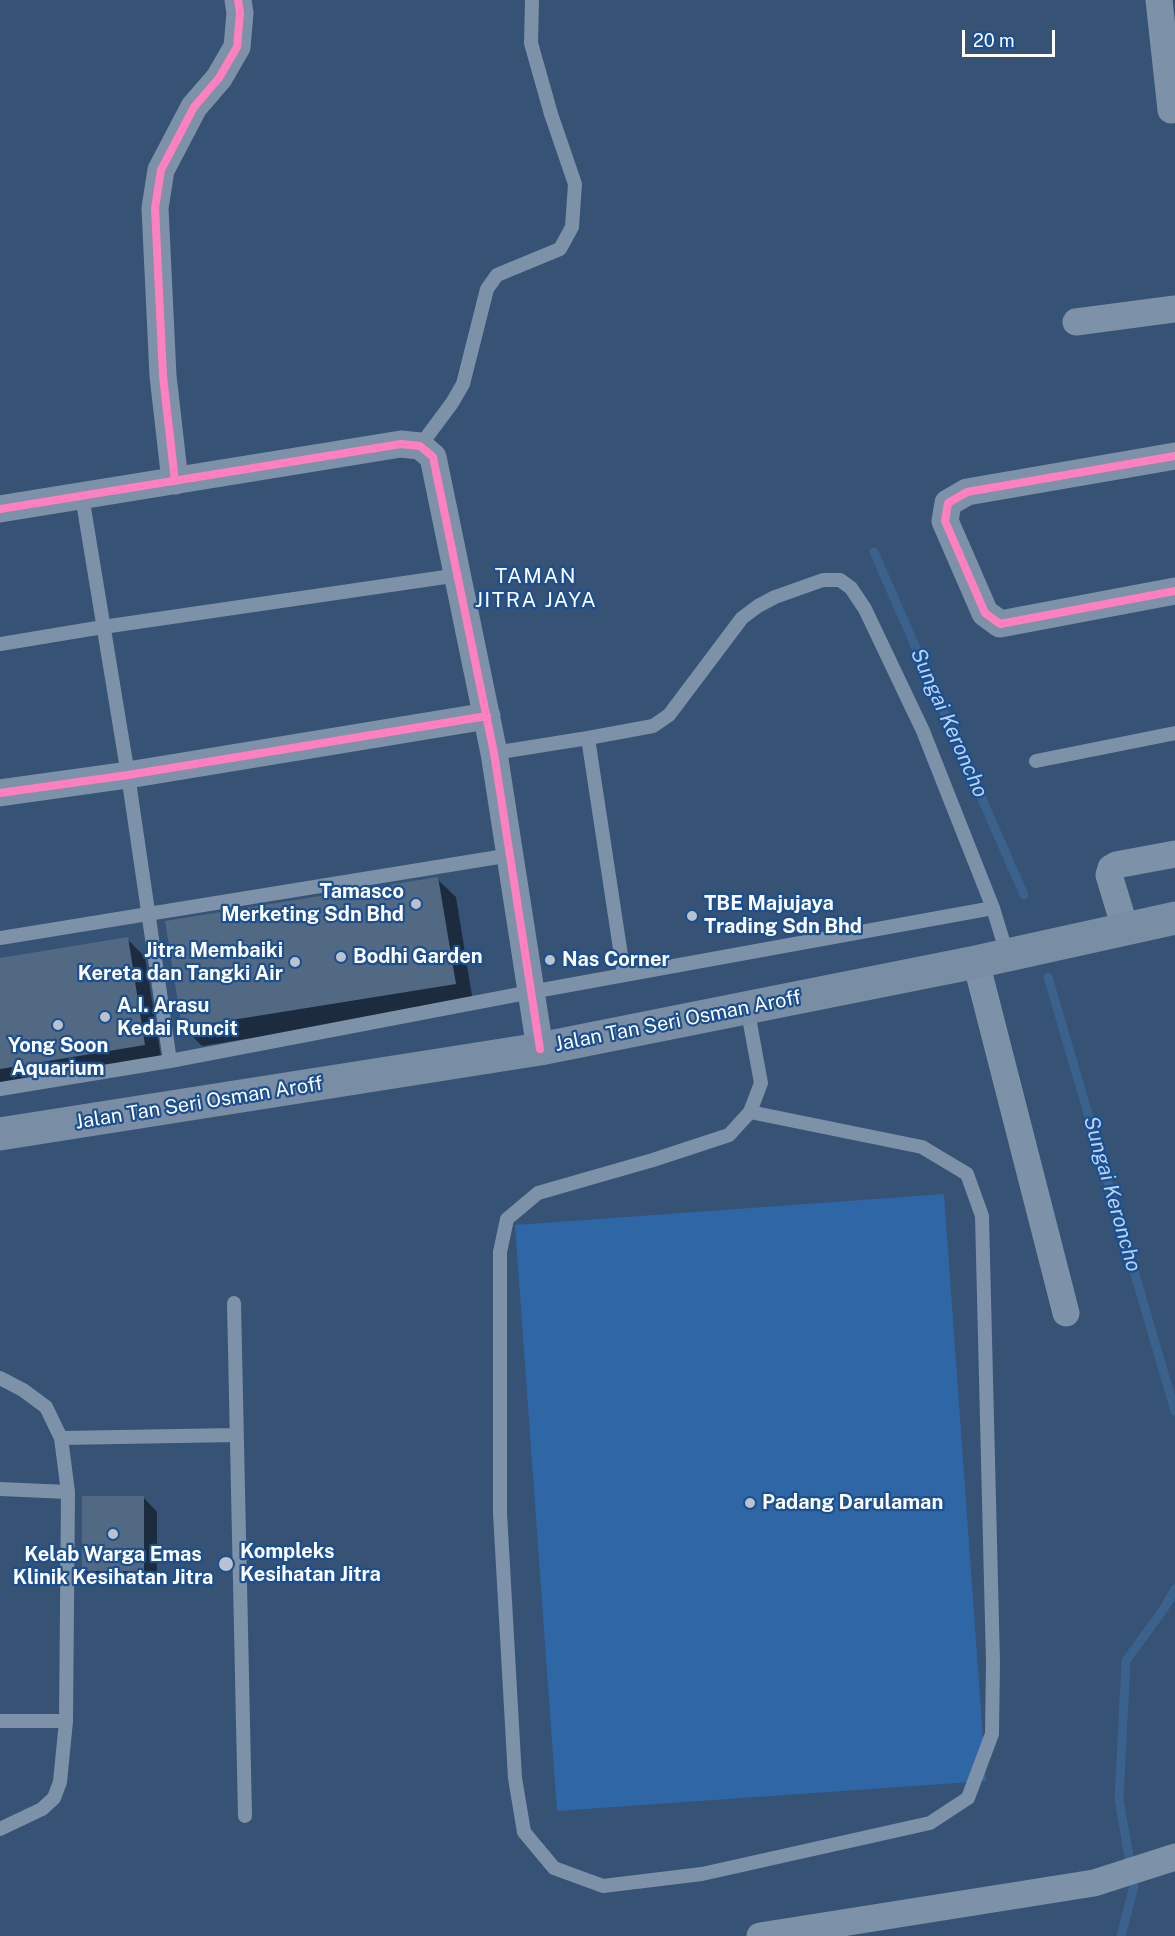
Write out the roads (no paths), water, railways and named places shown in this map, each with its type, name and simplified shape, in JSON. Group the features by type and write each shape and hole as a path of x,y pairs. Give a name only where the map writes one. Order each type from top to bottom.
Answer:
{"main road":[{"name":"Jalan Tan Seri Osman Aroff","path":"0,1134 540,1048 992,958 1175,918"}],"street":[{"path":"175,481 163,376 154,208 161,170 194,107 219,78 237,47 240,13 238,0"},
{"path":"1159,0 1171,110"},
{"path":"1076,322 1175,309"},
{"path":"0,509 401,444 420,446 433,457 494,753 540,1048"},
{"path":"1175,456 967,492 948,503 945,521 985,613 1000,624 1175,591"},
{"path":"0,793 128,775 487,716"},
{"path":"1125,928 1109,875 1111,868 1116,865 1175,854"},
{"path":"992,958 1066,1313"},
{"path":"760,1936 1094,1883 1171,1858"}],"lane":[{"path":"420,446 463,384 487,289 497,275 560,249 572,227 575,184 551,114 531,43 532,0"},
{"path":"82,496 128,775 170,1061"},
{"path":"0,644 459,575"},
{"path":"494,753 653,726 669,715 742,618 775,597 823,580 840,580 851,588 865,609 923,731 993,909 992,958"},
{"path":"1036,761 1175,733"},
{"path":"588,738 624,975"},
{"path":"0,938 511,855"},
{"path":"0,1089 170,1061 531,992 993,909"},
{"path":"747,1007 761,1083 750,1112 729,1135 653,1160 538,1193 507,1219 500,1252 500,1513 514,1778 524,1832 554,1868 603,1886 702,1874 930,1823 968,1798 992,1734 993,1663 982,1216 967,1174 922,1147 750,1112"},
{"path":"234,1303 245,1816"},
{"path":"0,1378 23,1390 46,1407 61,1438 68,1492 66,1720 60,1782 54,1798 42,1809 0,1829"},
{"path":"61,1438 236,1435"},
{"path":"0,1489 68,1492"},
{"path":"0,1721 66,1720"}],"waterway":[{"name":"Sungai Keroncho","path":"874,552 1024,895"},
{"name":"Sungai Keroncho","path":"1048,977 1175,1411"},
{"name":"Sungai Keroncho","path":"1121,1936 1134,1886 1119,1799 1126,1661 1165,1607 1175,1589"}],"place":[{"name":"Tamasco Merketing Sdn Bhd","path":"416,904"},
{"name":"TBE Majujaya Trading Sdn Bhd","path":"692,916"},
{"name":"Bodhi Garden","path":"341,957"},
{"name":"Nas Corner","path":"550,960"},
{"name":"Jitra Membaiki Kereta dan Tangki Air","path":"295,962"},
{"name":"A.I. Arasu Kedai Runcit","path":"105,1017"},
{"name":"Yong Soon Aquarium","path":"58,1025"},
{"name":"Padang Darulaman","path":"750,1503"},
{"name":"Kelab Warga Emas Klinik Kesihatan Jitra","path":"113,1534"},
{"name":"Kompleks Kesihatan Jitra","path":"226,1564"}],"district":[{"name":"TAMAN JITRA JAYA","path":"536,589"}]}
